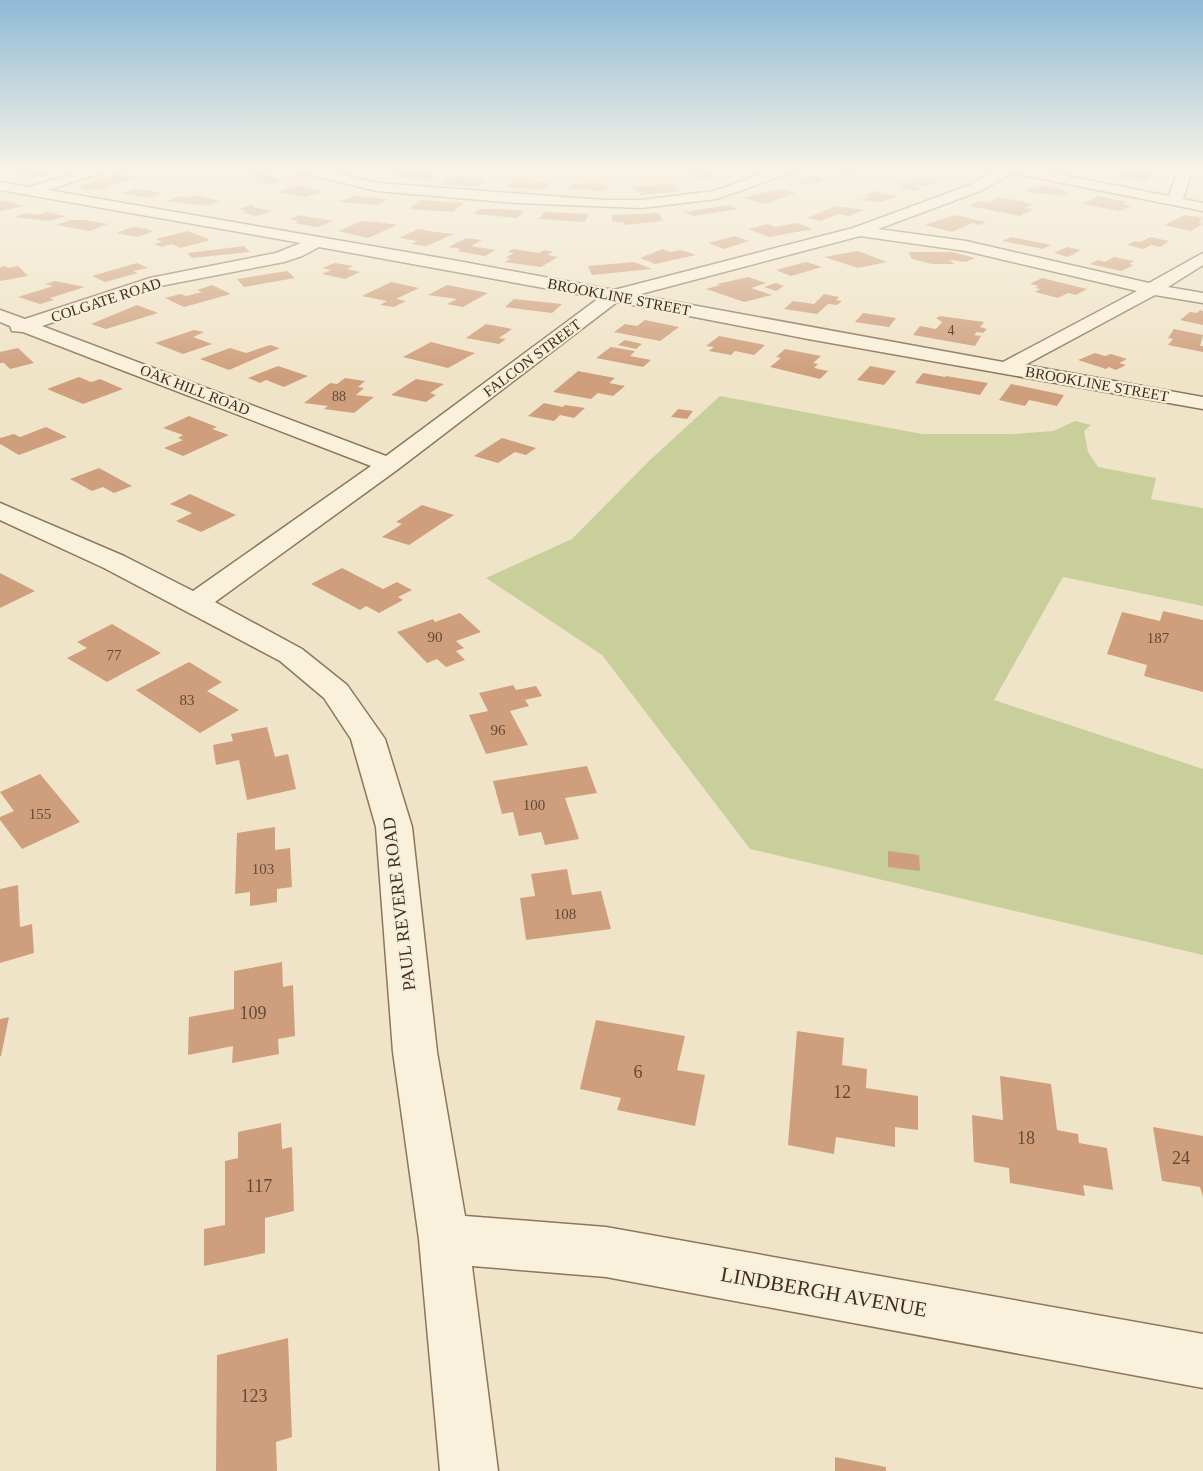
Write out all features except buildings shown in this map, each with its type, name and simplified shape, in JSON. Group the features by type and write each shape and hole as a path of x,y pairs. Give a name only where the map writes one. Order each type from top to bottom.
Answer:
{"street":[{"name":"BROOKLINE STREET","path":"281,237 458,266 1203,403"},
{"name":"FALCON STREET","path":"195,603 389,465 613,296 838,237"},
{"path":"899,237 966,246 1152,289 1203,298"},
{"name":"COLGATE ROAD","path":"0,333 156,282 278,258 296,253 316,243"},
{"path":"1007,368 1034,350 1072,333 1203,258"},
{"name":"OAK HILL ROAD","path":"0,316 389,465"},
{"name":"PAUL REVERE ROAD","path":"0,512 114,562 291,655 336,692 368,739 394,827 415,1052 444,1239 469,1471"},
{"name":"LINDBERGH AVENUE","path":"444,1239 606,1252 1203,1361"}],"green space":[{"path":"720,396 922,434 1012,434 1053,431 1075,421 1091,425 1084,431 1088,452 1098,467 1156,478 1151,499 1203,508 1203,606 1063,577 994,700 1203,769 1203,955 750,849 602,655 486,578 572,539 651,459"}]}
